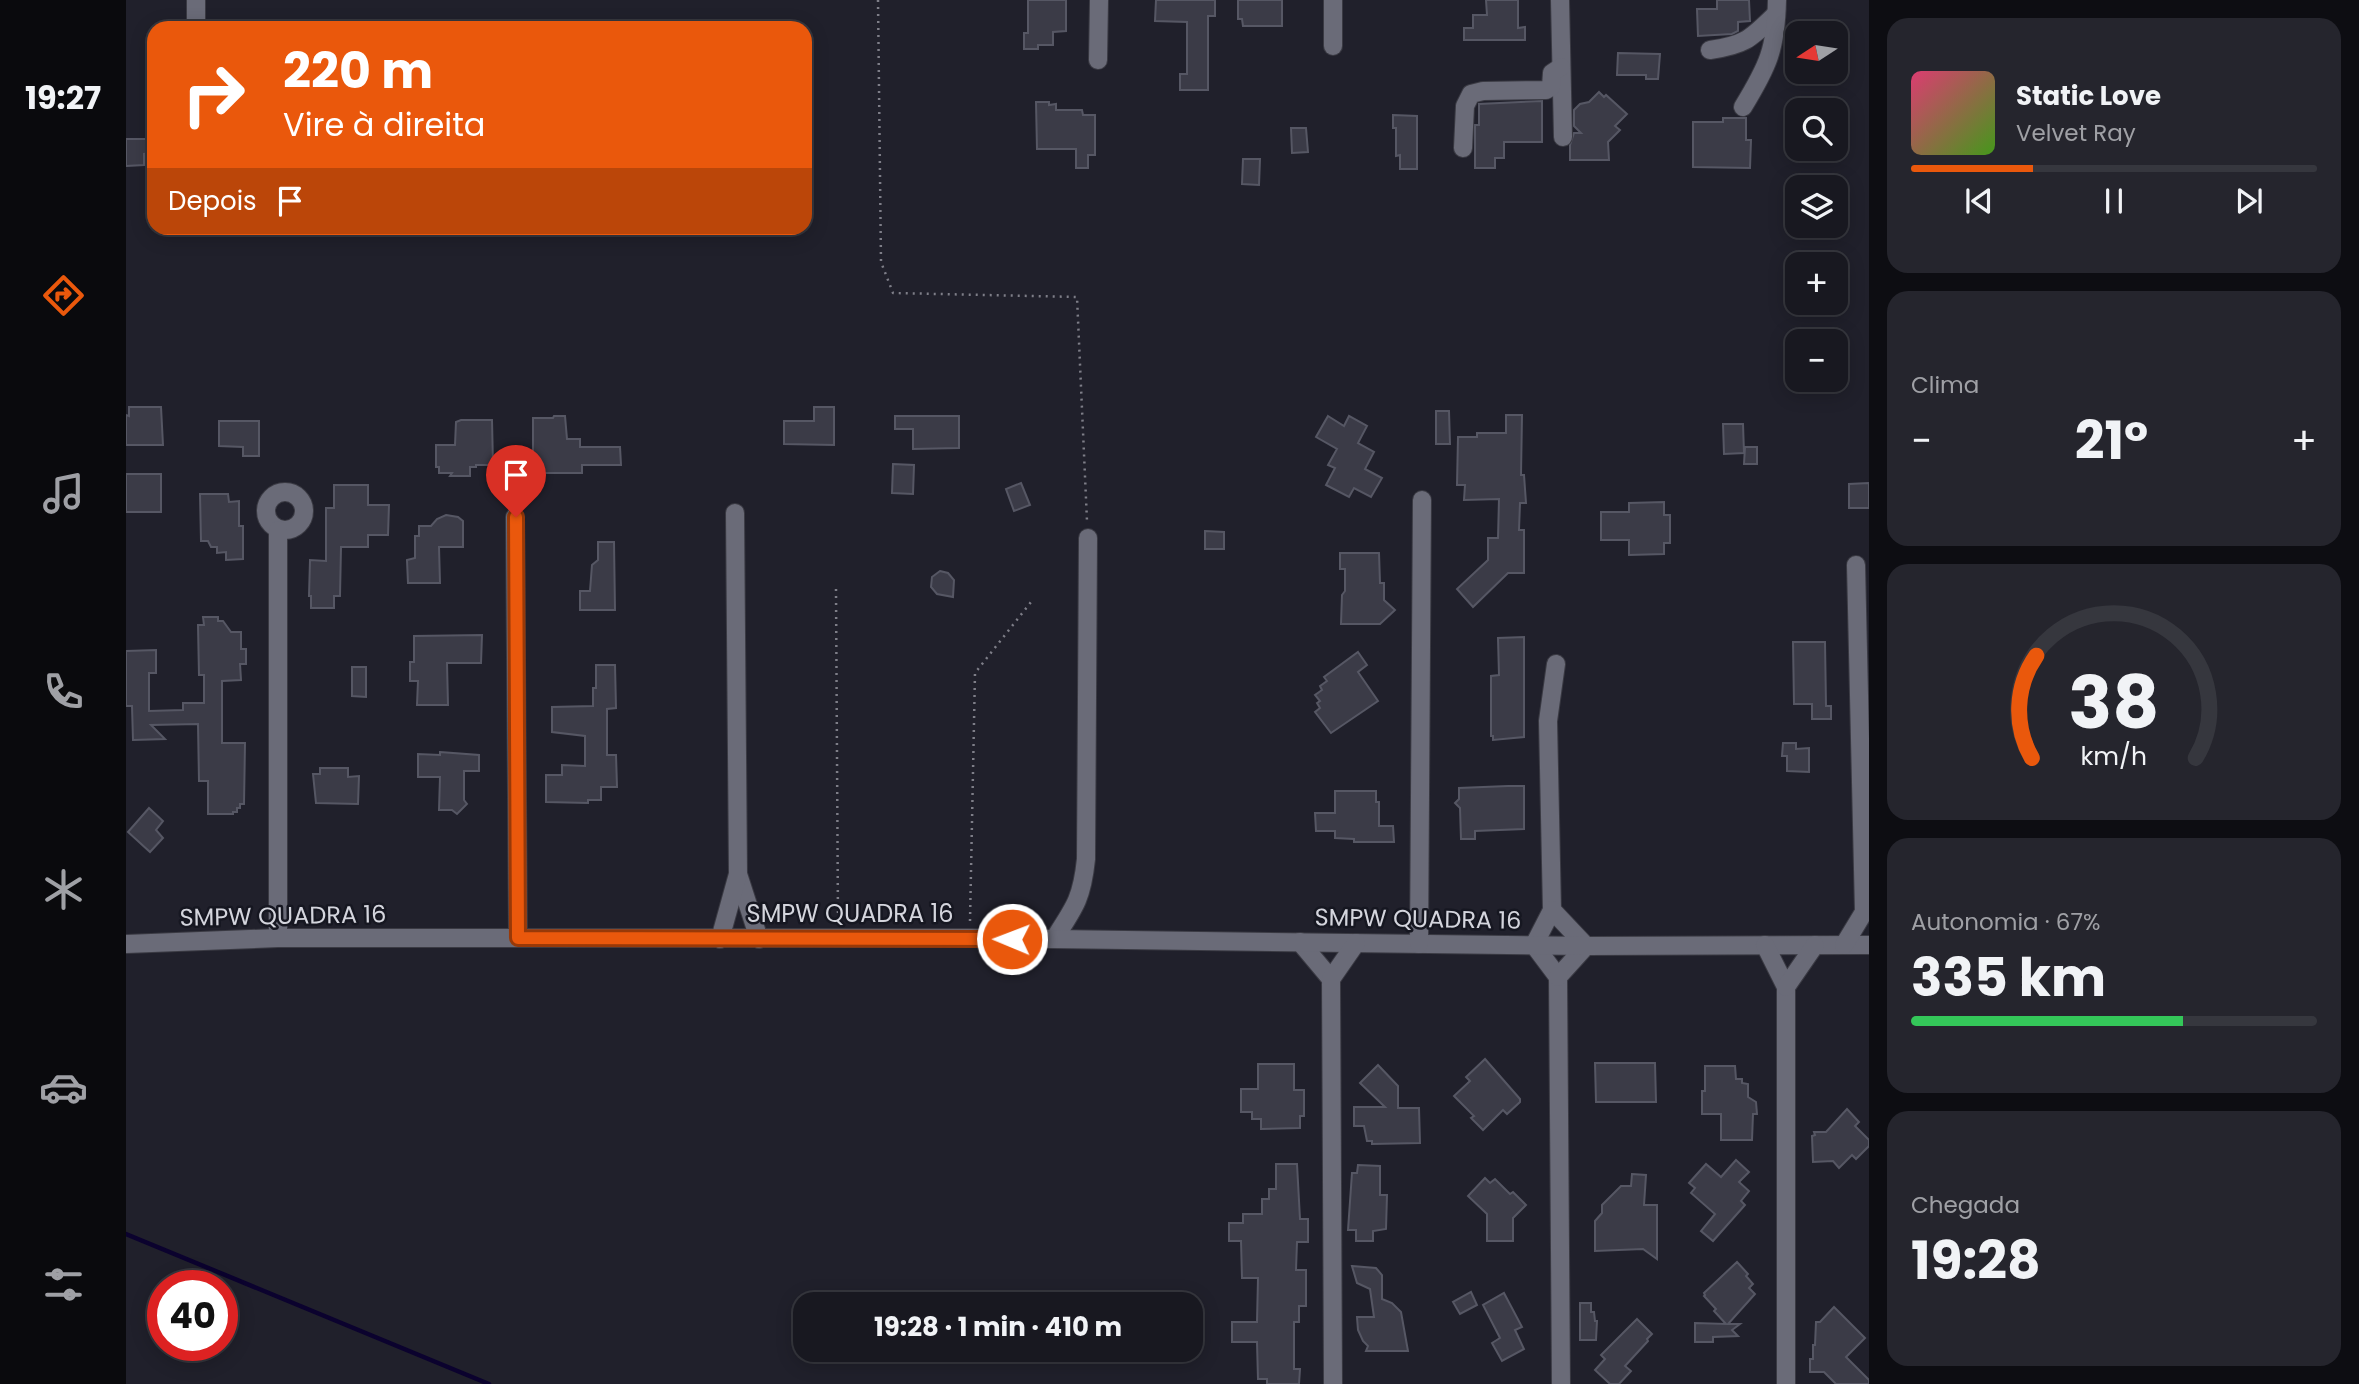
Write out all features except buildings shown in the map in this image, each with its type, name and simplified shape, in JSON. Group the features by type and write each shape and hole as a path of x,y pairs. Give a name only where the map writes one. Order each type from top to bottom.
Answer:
{"street":[{"path":"196,0 197,21"},
{"path":"1098,60 1099,0"},
{"path":"1333,0 1333,46"},
{"path":"1560,0 1563,137"},
{"path":"1710,50 1737,46 1755,34 1776,7"},
{"path":"1743,107 1761,79 1772,53 1776,7"},
{"path":"1463,148 1465,106 1471,94 1483,91 1546,90 1551,87 1552,73 1561,67"},
{"path":"1419,944 1422,499"},
{"path":"720,939 738,874 735,513"},
{"path":"516,517 518,938"},
{"path":"278,530 278,938"},
{"path":"1054,939 1078,902 1084,882 1086,859 1088,538"},
{"path":"1844,945 1867,914 1861,573"},
{"path":"1556,664 1548,721 1552,910 1534,945 1558,977 1560,1384"},
{"path":"738,874 759,939"},
{"path":"1552,910 1586,946 1558,977"},
{"name":"SMPW QUADRA 16","path":"126,944 278,938 970,938 1586,946 1869,944"},
{"path":"1300,942 1331,979"},
{"path":"1333,1384 1331,979 1356,943"},
{"path":"1765,945 1786,988 1786,1384"},
{"path":"1786,988 1815,946"}],"path":[{"path":"878,0 881,262 893,293 1077,297 1088,538"},
{"path":"835,589 838,938"},
{"path":"970,938 975,673 1031,602"}],"waterway":[{"path":"126,1234 489,1384"}],"route":[{"path":"516,517 518,938 1012,939"}]}
